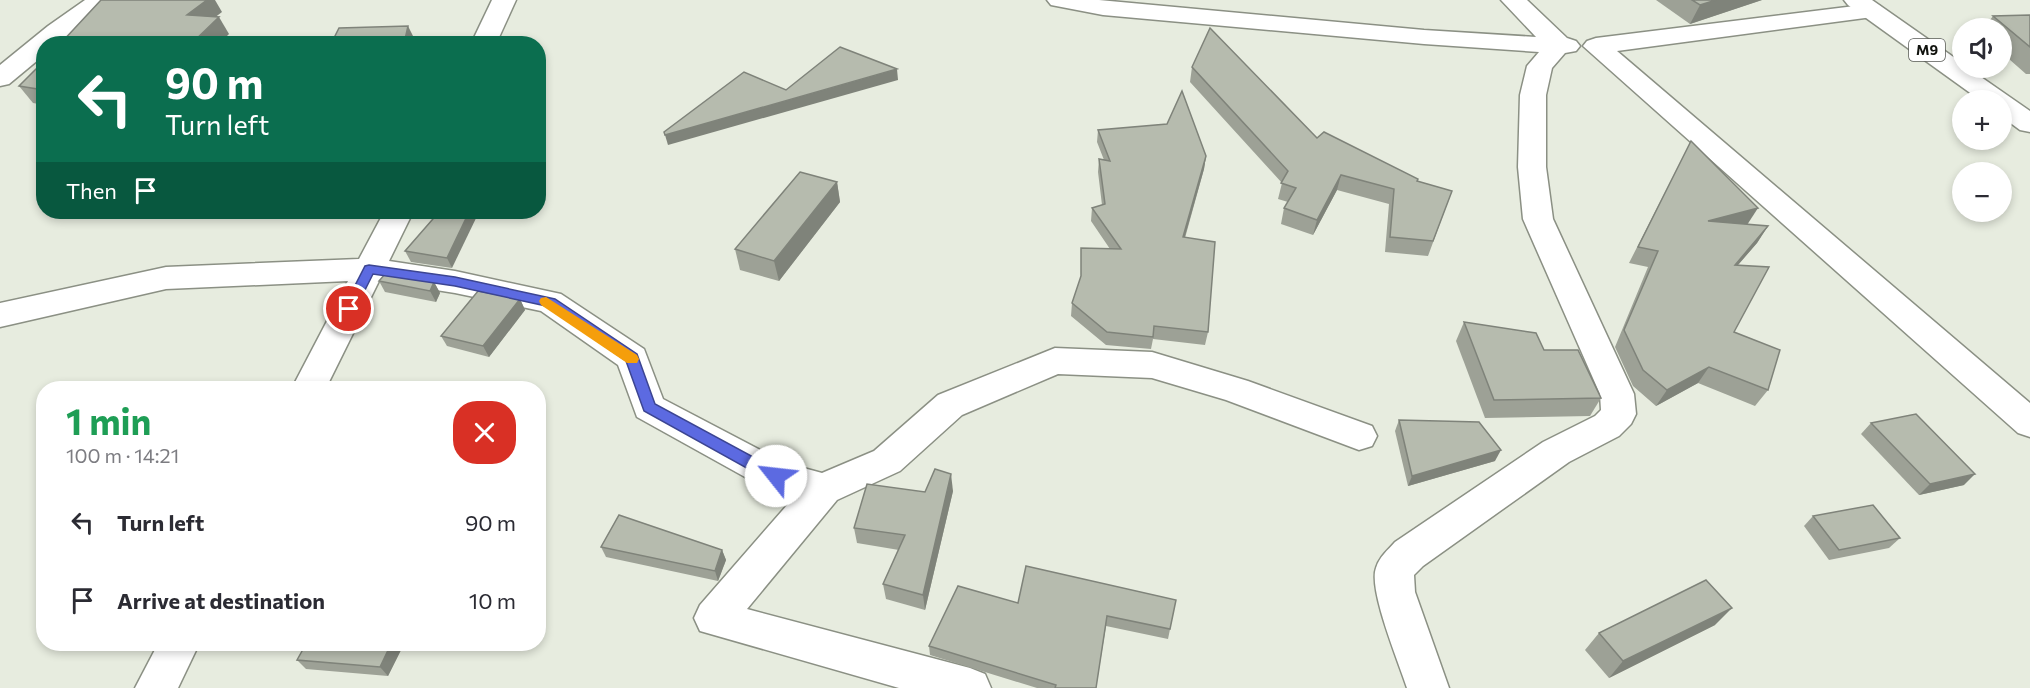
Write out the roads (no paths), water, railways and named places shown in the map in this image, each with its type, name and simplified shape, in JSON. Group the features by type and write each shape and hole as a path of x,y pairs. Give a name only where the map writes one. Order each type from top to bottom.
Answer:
{"street":[{"path":"51,36 101,0"},
{"path":"487,36 504,0"},
{"path":"1059,0 1070,4 1115,9 1424,37 1596,46 1863,5"},
{"path":"1513,0 1559,45"},
{"name":"M9","path":"1863,5 1982,90"},
{"path":"1428,688 1395,592 1394,570 1409,554 1540,463 1556,452 1607,426 1619,414 1617,394 1538,219 1533,167 1533,95 1540,66 1559,45"},
{"path":"1596,46 2030,423"},
{"path":"0,78 36,48"},
{"name":"M9","path":"2012,111 2030,124"},
{"path":"313,381 394,219"},
{"path":"0,315 166,278 369,269 455,282 550,302 632,358 649,407 776,476 824,489"},
{"path":"970,688 714,618 824,489 887,461 950,405 1055,361 1152,365 1236,390 1359,436"},
{"path":"156,688 175,651"}]}
